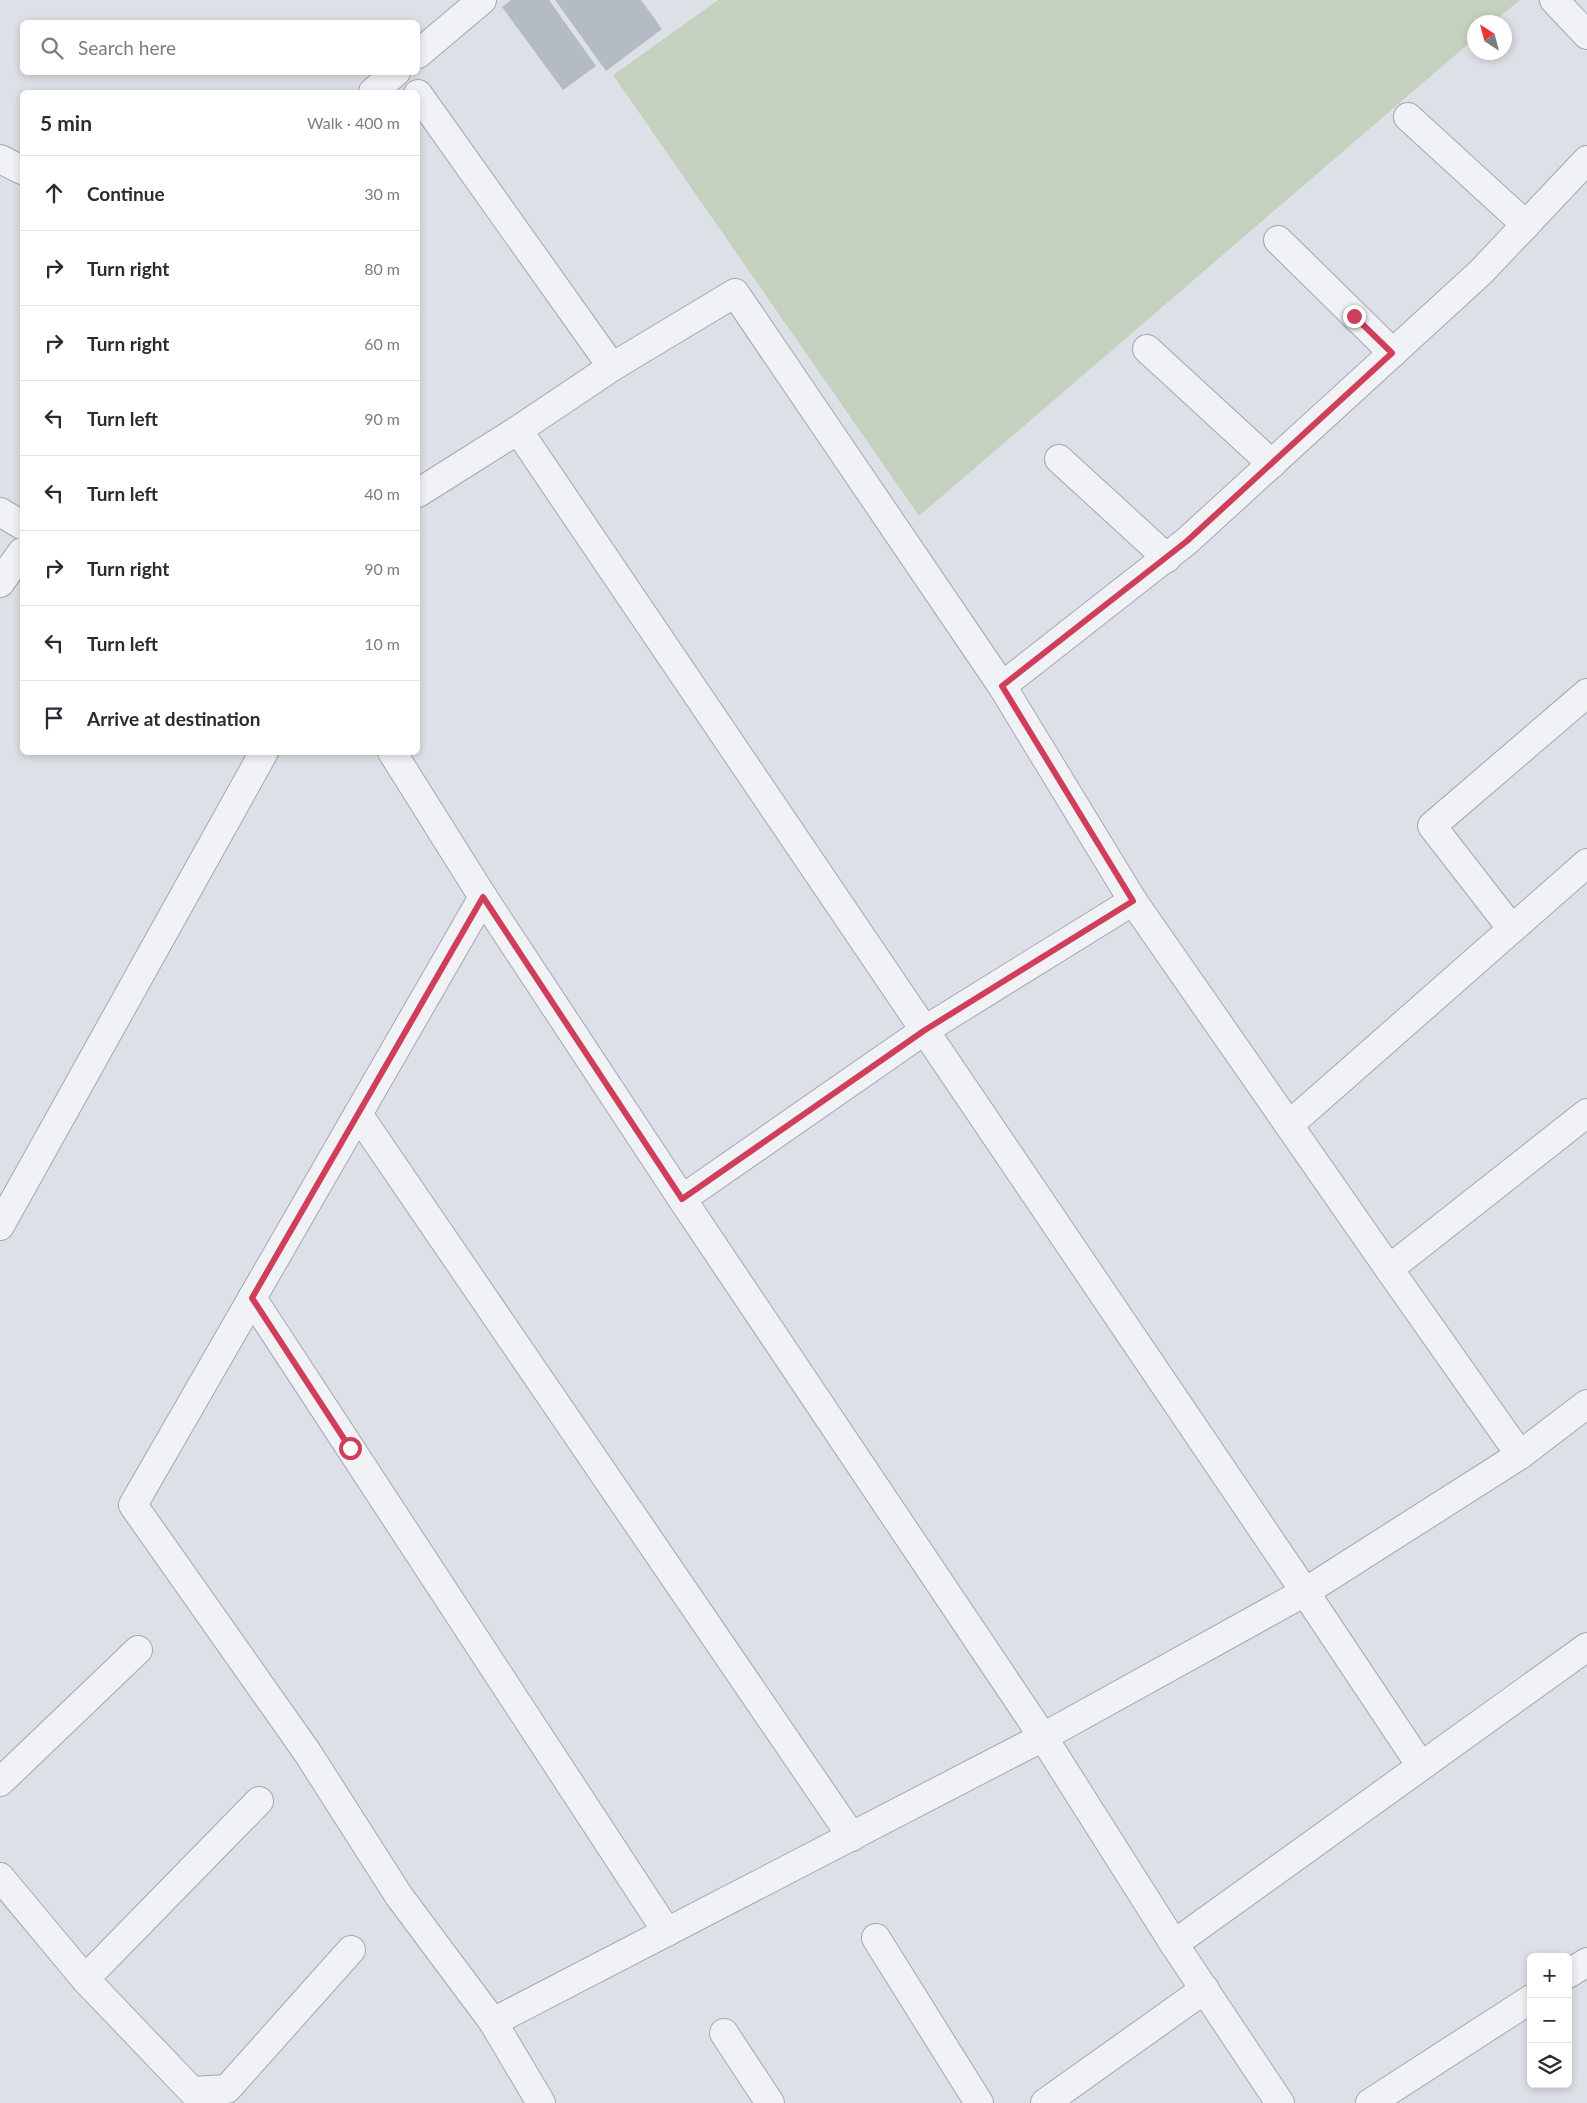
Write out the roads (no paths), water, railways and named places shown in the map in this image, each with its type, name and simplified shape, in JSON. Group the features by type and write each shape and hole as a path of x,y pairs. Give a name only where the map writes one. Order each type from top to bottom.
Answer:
{"street":[{"path":"420,52 482,0"},
{"path":"1554,0 1587,35"},
{"path":"375,90 393,75"},
{"path":"404,75 415,90"},
{"path":"420,97 612,367"},
{"path":"1408,117 1526,225"},
{"path":"0,159 20,169"},
{"path":"1002,686 1167,558 1272,464 1480,272 1587,160"},
{"path":"1278,240 1392,353"},
{"path":"420,492 518,430 612,367 734,293 1002,686 1133,901 1520,1455"},
{"path":"1147,348 1272,464"},
{"path":"518,430 1421,1766"},
{"path":"1059,459 1167,558"},
{"path":"0,512 20,524"},
{"path":"0,583 20,555"},
{"path":"1512,929 1432,826 1587,693"},
{"path":"0,1226 262,755"},
{"path":"394,755 483,897 682,1199 1044,1737 1174,1944 1206,1989 1280,2103"},
{"path":"1289,1125 1587,863"},
{"path":"483,897 132,1505 307,1752 400,1896 493,2022 540,2103"},
{"path":"682,1199 925,1030 1133,901"},
{"path":"1389,1269 1587,1113"},
{"path":"358,1114 852,1837"},
{"path":"252,1298 667,1932"},
{"path":"493,2022 1044,1737 1305,1592 1520,1455 1587,1404"},
{"path":"1174,1944 1587,1647"},
{"path":"0,1782 138,1650"},
{"path":"85,1979 259,1802"},
{"path":"0,1878 85,1979 192,2091 227,2089 352,1950"},
{"path":"876,1938 979,2103"},
{"path":"1572,1971 1587,1962"},
{"path":"1045,2103 1206,1989"},
{"path":"1370,2103 1527,2002"},
{"path":"724,2033 770,2103"}]}
